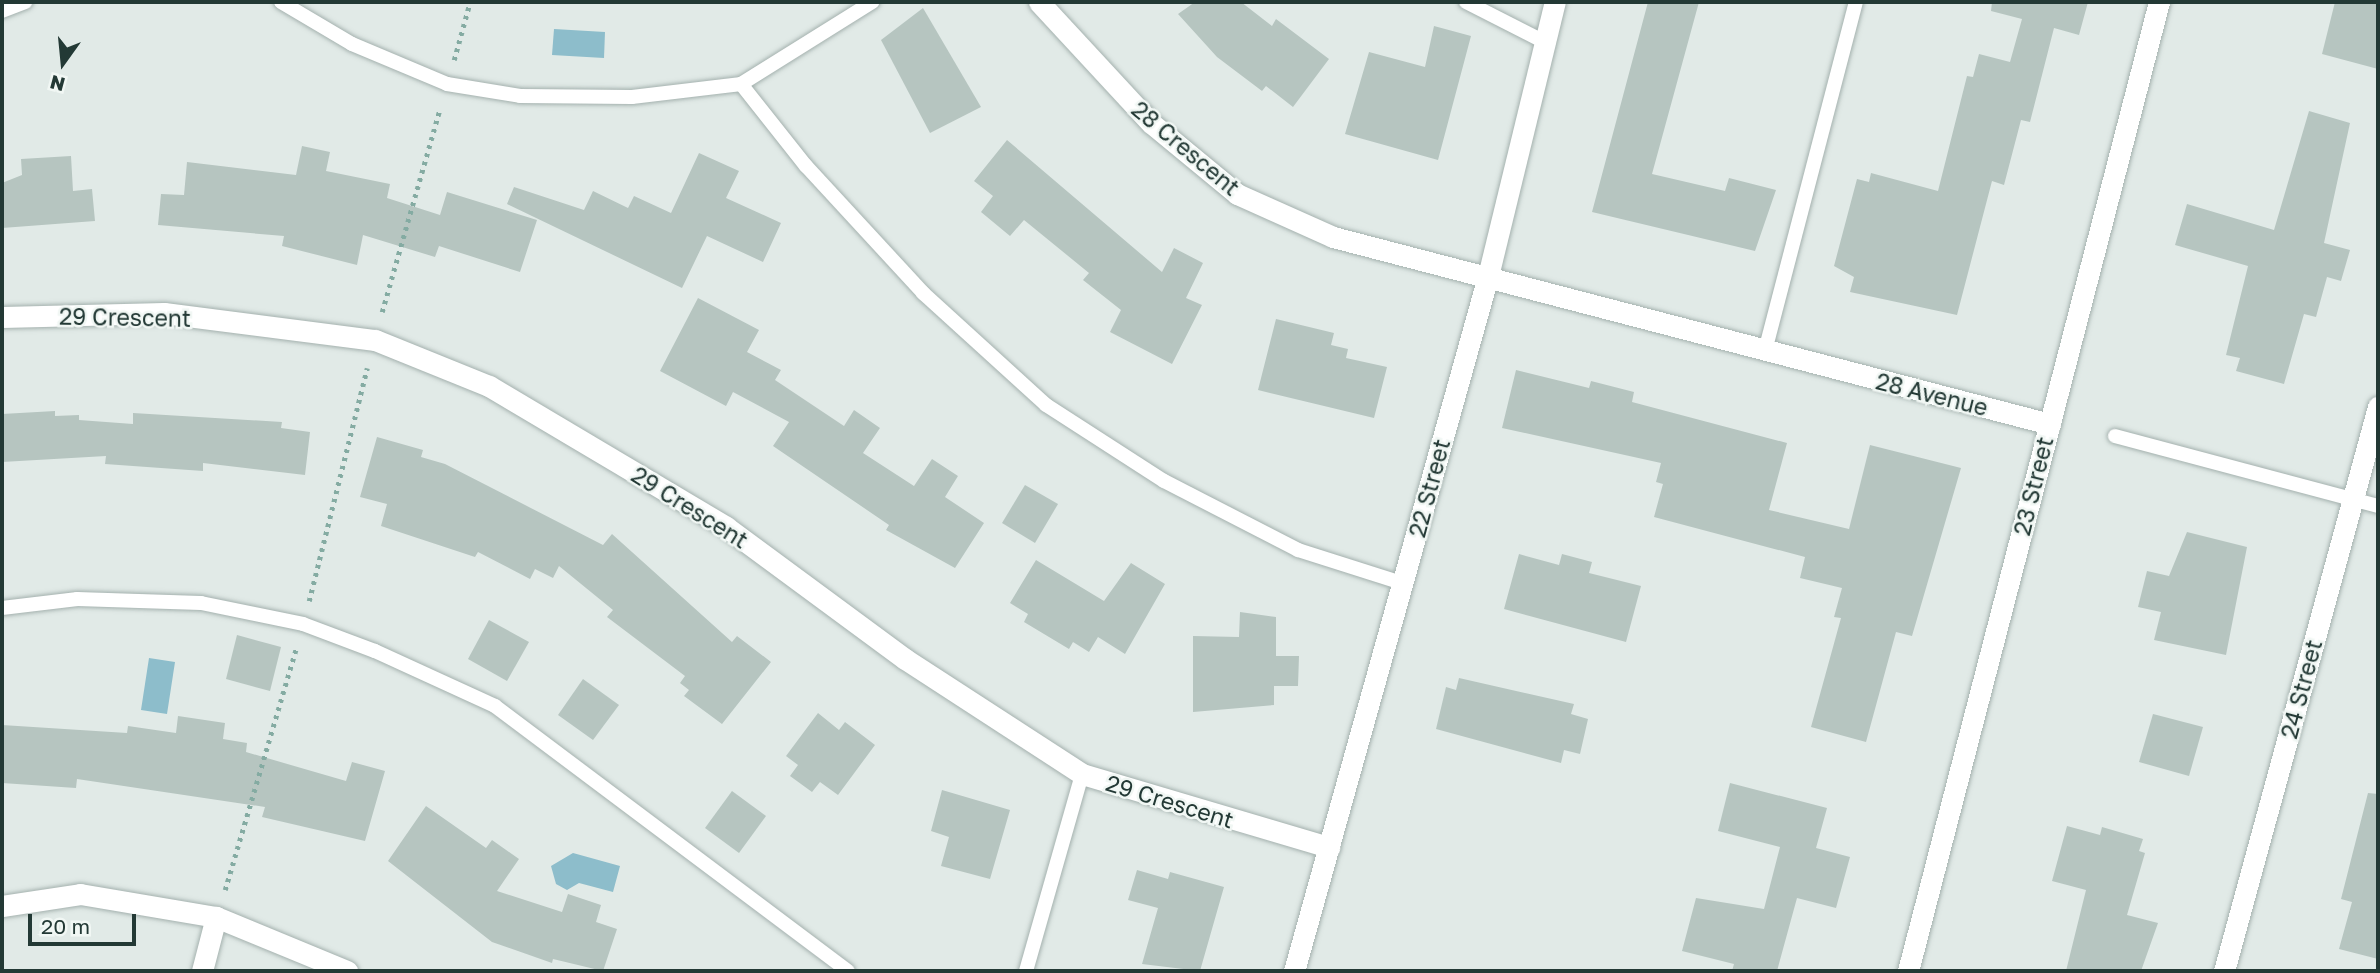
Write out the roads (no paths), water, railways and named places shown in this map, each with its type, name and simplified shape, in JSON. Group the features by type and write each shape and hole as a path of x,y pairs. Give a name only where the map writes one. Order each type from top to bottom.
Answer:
{"street":[{"name":"28 Crescent","path":"1039,2 1151,123 1237,194 1333,237 1488,276"},
{"name":"22 Street","path":"1294,971 1488,276 1555,2"},
{"name":"23 Street","path":"1908,971 2159,2"},
{"name":"28 Avenue","path":"1488,276 2050,424"},
{"name":"29 Crescent","path":"2,317 164,313 375,340 489,386 726,527 905,659 1082,774 1329,847"},
{"name":"24 Street","path":"2224,971 2378,407"},
{"path":"2,906 80,894 216,917 347,971"},
{"path":"202,971 216,917"}],"lane":[{"path":"2,11 25,2"},
{"path":"281,2 352,44 447,84 520,96 632,97 741,84 872,2"},
{"path":"1466,2 1545,42"},
{"path":"1765,351 1856,2"},
{"path":"741,84 806,166 923,293 1046,405 1164,481 1298,550 1402,583"},
{"path":"2115,436 2378,506"},
{"path":"2,608 77,599 201,603 303,624 375,651 495,706 848,971"},
{"path":"1026,971 1082,774"}],"water":[{"path":"554,29 605,32 604,58 552,55"},
{"path":"149,658 175,662 167,714 141,710"},
{"path":"573,853 620,866 613,892 579,883 567,890 556,884 551,866"}]}
